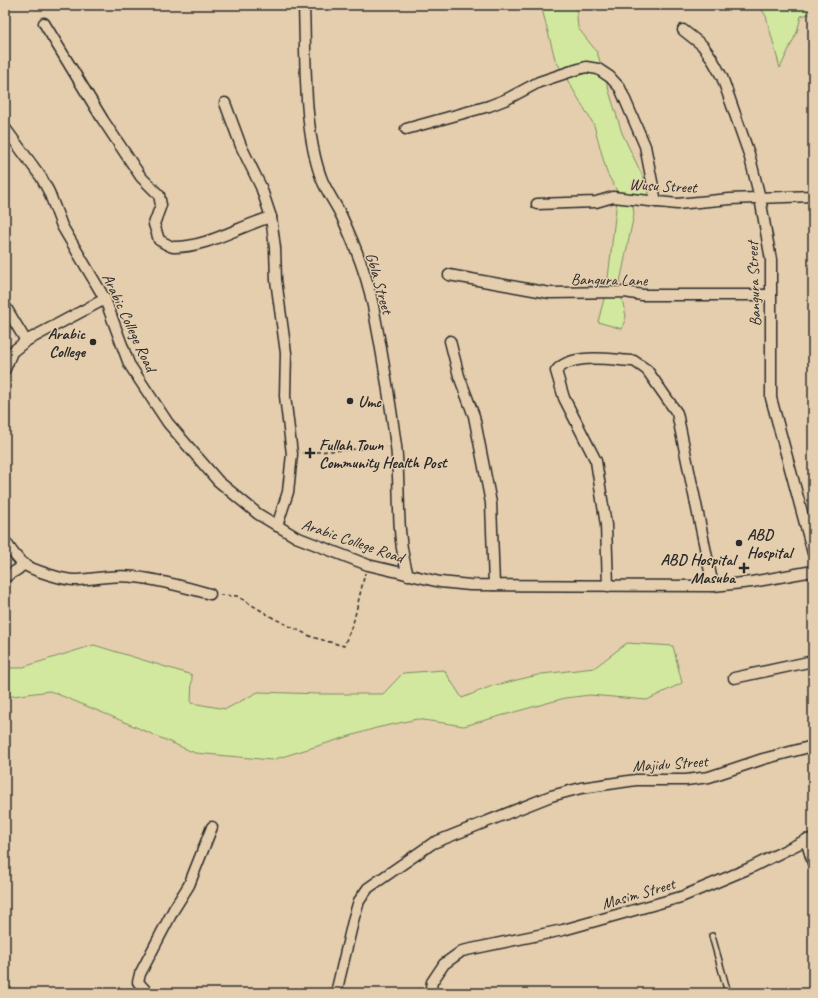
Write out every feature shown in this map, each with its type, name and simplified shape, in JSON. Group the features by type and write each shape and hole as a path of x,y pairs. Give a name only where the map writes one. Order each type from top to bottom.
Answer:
{"street":[{"name":"Gbla Street","path":"304,6 308,98 312,139 322,180 341,215 362,268 373,303 396,447 401,543 403,560 408,575"},
{"path":"44,23 103,120 140,177 159,195 162,205 154,224 159,240 172,247 192,245 213,240 250,223 271,217"},
{"name":"Bangura Street","path":"683,30 702,45 711,56 722,77 749,154 760,198 771,260 771,398 813,553"},
{"path":"406,129 489,106 507,99 539,82 572,71 586,67 598,69 610,77 620,88 645,146 656,202"},
{"path":"225,103 241,146 261,187 271,217 276,280 286,353 286,409 292,454 288,492 277,526"},
{"name":"Arabic College Road","path":"5,128 41,177 49,192 62,226 105,299 129,364 168,423 218,481 258,514 296,537 368,564 440,582 494,585 713,586 813,571"},
{"name":"Wusu Street","path":"537,204 596,202 613,197 656,202 698,203 760,198 813,196"},
{"name":"Bangura Lane","path":"450,275 550,293 625,292 642,295 770,295"},
{"path":"5,369 12,352 26,341 105,299"},
{"path":"5,306 26,341"},
{"path":"450,340 459,376 474,416 491,504 494,585"},
{"path":"608,586 606,525 596,461 564,398 556,371 560,365 575,359 634,361 641,364 647,370 677,413 713,586"},
{"path":"5,541 14,554 24,564 67,580 120,576 136,577 177,584 210,594"},
{"path":"5,577 24,564"},
{"path":"734,678 813,661"},
{"name":"Majidu Street","path":"336,993 354,918 359,902 368,888 433,843 551,796 613,782 655,779 686,780 709,777 763,759 813,746"},
{"path":"148,993 138,982 140,974 174,909 189,885 212,827"},
{"path":"810,839 813,863"},
{"name":"Masim Street","path":"430,993 432,982 444,964 462,951 563,930 681,897 750,868 810,839"}],"lane":[{"path":"712,936 728,993"}],"path":[{"path":"292,454 396,447"},
{"path":"210,594 237,596 275,619 312,637 344,646 354,620 362,583 368,564"}],"green space":[{"path":"541,5 576,5 578,28 597,52 622,133 652,196 634,194 632,200 634,214 619,287 626,316 622,329 598,322 607,287 617,191 607,173 594,125 555,59"},
{"path":"759,5 813,5 813,13 801,16 797,32 780,68 766,16"},
{"path":"627,643 673,646 682,683 647,700 590,695 565,698 464,726 417,719 376,728 272,760 195,753 50,691 5,697 5,668 20,668 94,645 192,675 191,703 226,709 258,692 383,694 403,673 444,670 462,698 492,686 542,674 594,668"}],"place":[{"name":"Arabic College","path":"93,342"},
{"name":"Umc","path":"350,401"},
{"name":"Fullah Town Community Health Post","path":"310,453"},
{"name":"ABD Hospital","path":"739,543"},
{"name":"ABD Hospital Masuba","path":"744,568"}]}
